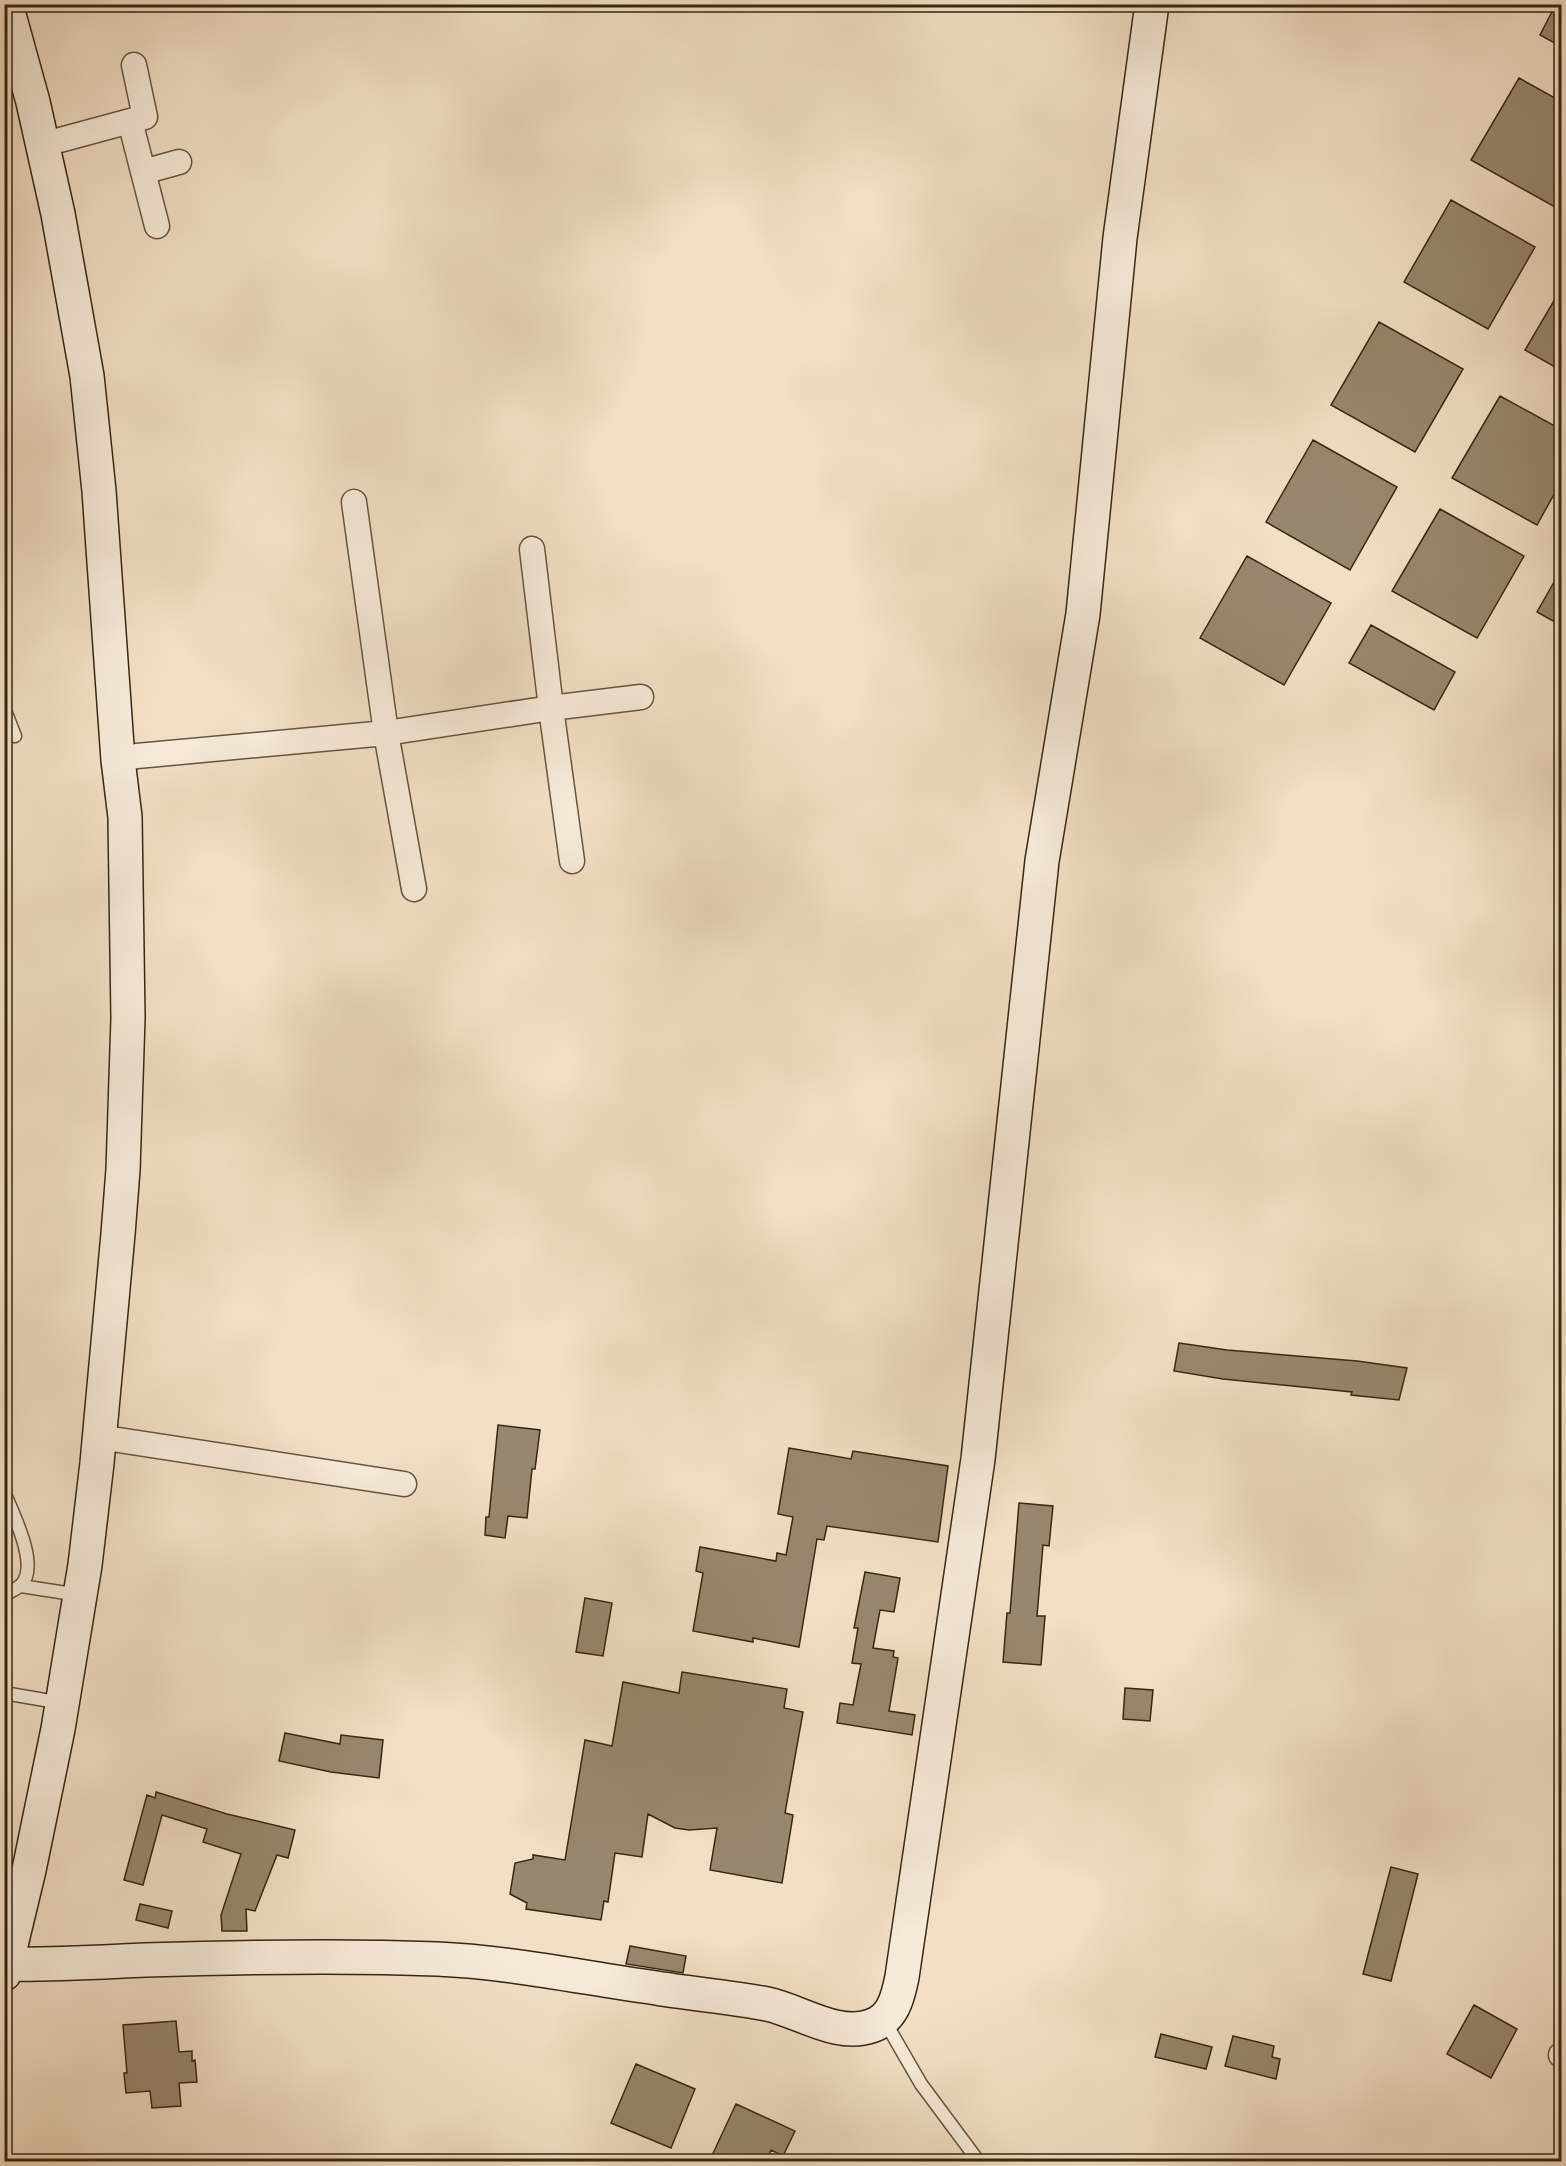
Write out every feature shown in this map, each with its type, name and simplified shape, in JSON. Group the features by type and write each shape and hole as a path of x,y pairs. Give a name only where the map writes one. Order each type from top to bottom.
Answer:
{"street":[{"path":"6,4 33,102 58,214 87,376 127,758"},
{"path":"25,4 60,140 92,290 104,358 120,515 127,758 125,817 128,1018 123,1170 99,1437 71,1594 29,1870 5,1967 244,1958 460,1961 501,1965 768,2005 842,2028 857,2029 872,2026 893,2009 902,1977 978,1460 1042,861 1083,614 1120,238 1152,4"},
{"path":"60,140 145,117 134,65"},
{"path":"130,121 157,226"},
{"path":"143,172 179,162"},
{"path":"354,502 386,733 414,890"},
{"path":"532,549 572,861"},
{"path":"127,758 386,733 642,697"},
{"path":"99,1437 404,1484"}],"lane":[{"path":"4,708 15,736"},
{"path":"4,1492 28,1558 28,1574 21,1586"},
{"path":"4,1594 21,1586 71,1594"},
{"path":"4,1693 56,1702"},
{"path":"883,2019 921,2084 979,2162"}],"building":[{"path":"1556,4 1562,4 1562,47 1540,35"},
{"path":"1519,78 1562,102 1562,196 1555,207 1471,160"},
{"path":"1451,200 1535,247 1488,329 1404,282"},
{"path":"1562,287 1562,371 1525,350"},
{"path":"1379,322 1463,369 1415,452 1331,405"},
{"path":"1500,396 1562,430 1562,480 1537,525 1452,478"},
{"path":"1313,440 1397,487 1350,570 1266,522"},
{"path":"1440,509 1524,556 1477,638 1392,591"},
{"path":"1247,556 1331,603 1284,685 1200,638"},
{"path":"1562,568 1562,626 1537,612"},
{"path":"1371,625 1455,672 1434,710 1349,663"},
{"path":"1179,1343 1407,1368 1399,1400 1351,1395 1352,1392 1223,1379 1174,1371"},
{"path":"498,1425 540,1430 535,1469 532,1469 527,1518 508,1516 505,1538 485,1535 486,1517 489,1517"},
{"path":"789,1448 851,1459 853,1451 948,1466 938,1542 827,1526 824,1540 817,1539 799,1647 753,1638 753,1642 693,1631 703,1573 696,1571 700,1547 776,1561 777,1553 786,1555 793,1517 778,1514"},
{"path":"1019,1503 1053,1506 1049,1546 1043,1545 1037,1616 1045,1616 1041,1665 1003,1662 1007,1613 1010,1613"},
{"path":"865,1572 900,1578 894,1612 880,1610 873,1648 894,1651 893,1657 898,1658 889,1711 915,1715 912,1735 837,1723 840,1703 853,1705 861,1664 852,1663 858,1628 854,1628"},
{"path":"585,1598 612,1603 603,1656 576,1652"},
{"path":"682,1672 787,1689 784,1708 803,1712 785,1813 793,1815 782,1883 710,1870 717,1828 689,1830 675,1828 648,1814 642,1857 615,1853 608,1902 604,1901 601,1920 526,1909 527,1903 510,1894 515,1863 533,1859 533,1855 565,1860 585,1740 612,1746 623,1682 679,1693"},
{"path":"1125,1688 1153,1690 1150,1721 1123,1719"},
{"path":"285,1733 340,1744 341,1735 383,1740 379,1778 331,1772 279,1761"},
{"path":"156,1792 227,1814 295,1830 288,1858 277,1855 255,1911 246,1909 247,1931 222,1931 221,1915 241,1854 203,1842 207,1829 162,1815 143,1885 124,1880 147,1795 155,1798"},
{"path":"1391,1867 1418,1874 1391,1981 1363,1974"},
{"path":"140,1904 172,1911 168,1928 136,1920"},
{"path":"630,1946 686,1956 683,1973 626,1964"},
{"path":"1474,2005 1517,2029 1491,2078 1447,2054"},
{"path":"176,2021 179,2052 192,2051 197,2082 179,2083 181,2106 152,2108 150,2091 126,2093 124,2073 127,2073 123,2025"},
{"path":"1161,2034 1212,2047 1206,2069 1155,2057"},
{"path":"1233,2036 1274,2046 1272,2057 1280,2059 1276,2079 1225,2066"},
{"path":"636,2064 695,2089 671,2148 611,2123"},
{"path":"736,2104 795,2131 783,2156 771,2150 766,2162 709,2162"}]}
